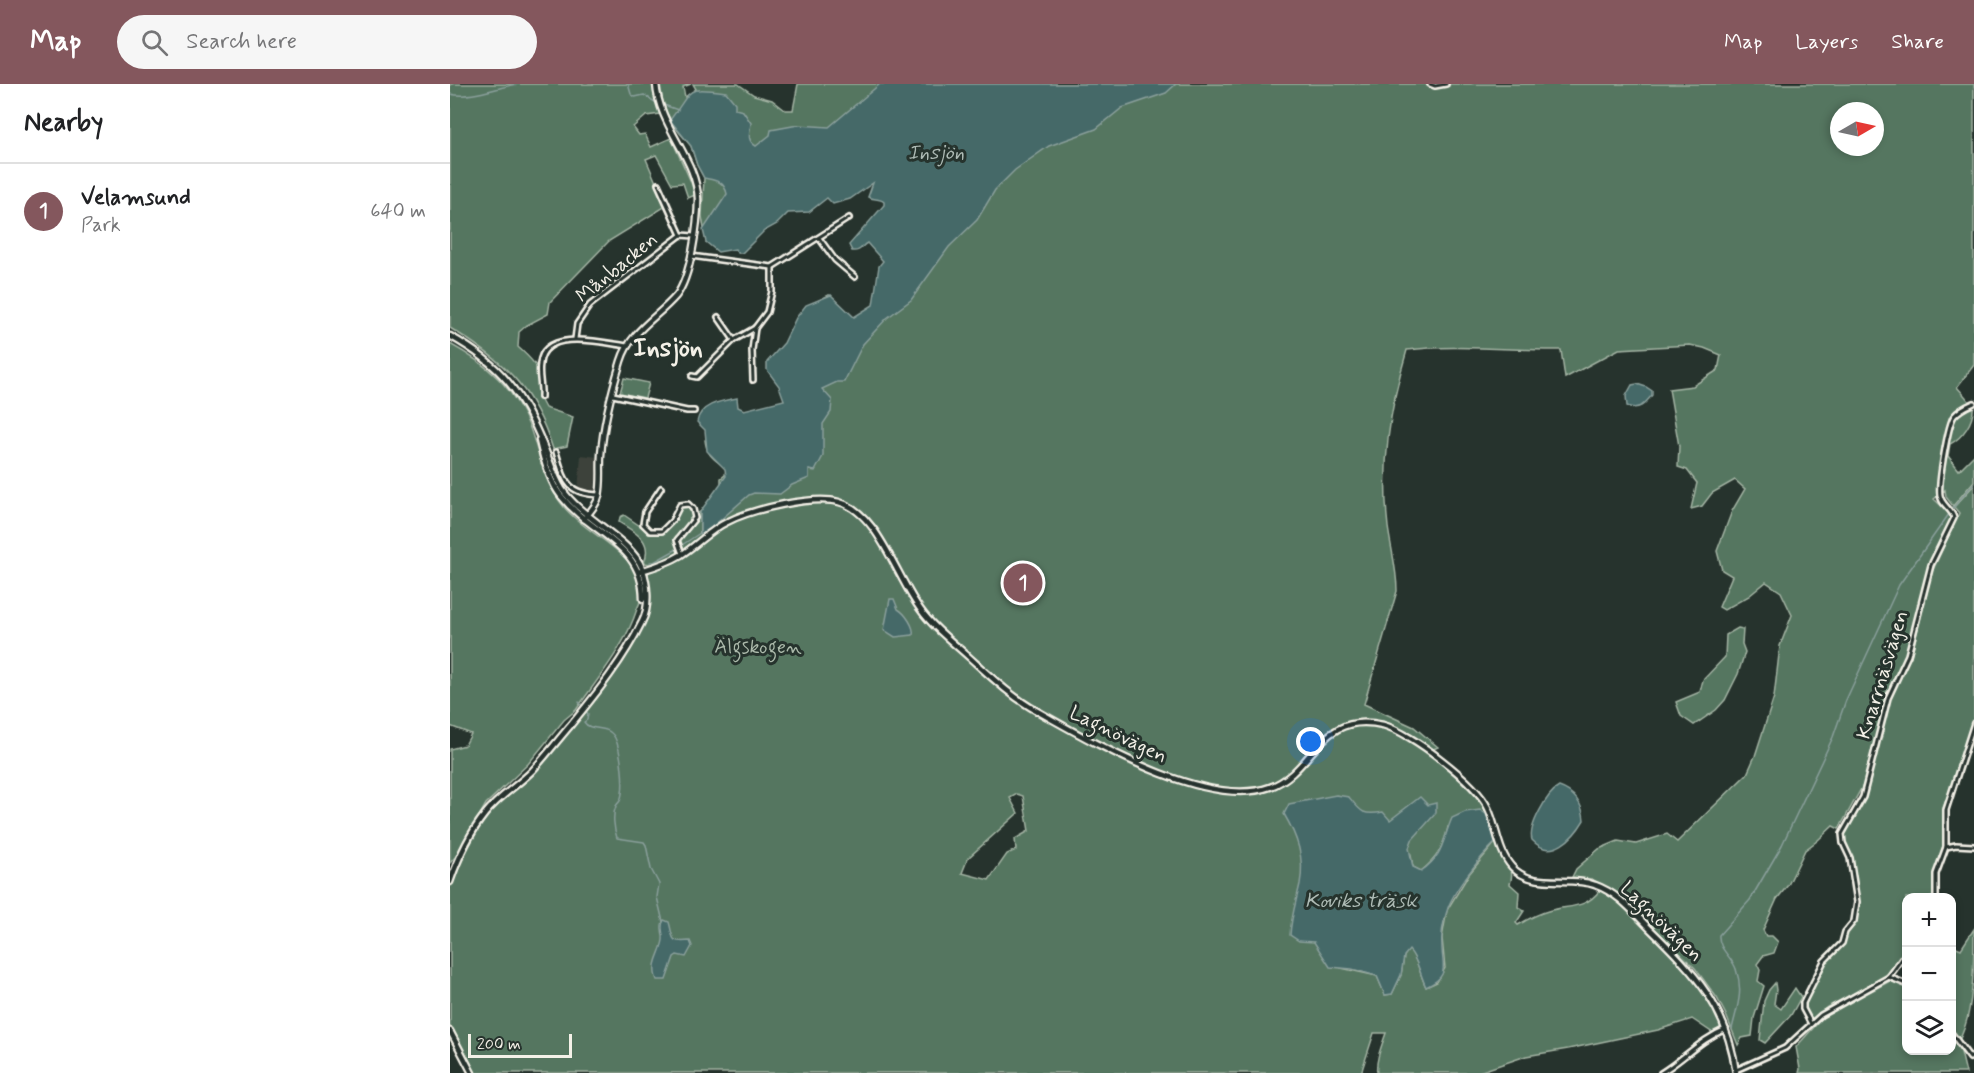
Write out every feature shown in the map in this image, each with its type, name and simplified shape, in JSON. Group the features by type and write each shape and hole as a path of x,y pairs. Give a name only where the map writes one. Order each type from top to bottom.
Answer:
{"street":[{"path":"585,517 600,495 602,449 621,361 627,346 645,324 676,295 687,275 691,256 698,205 695,183 662,114 656,84"},
{"path":"1430,84 1435,86 1446,84"},
{"path":"658,184 681,235"},
{"path":"691,256 772,267 849,218"},
{"name":"Månbacken","path":"575,339 577,324 590,305 681,235 694,236"},
{"path":"819,238 835,260 855,277"},
{"path":"693,376 697,377 734,340 755,328 767,312 771,297 772,267"},
{"path":"718,316 734,340"},
{"path":"753,380 752,350 755,328"},
{"path":"450,336 485,358 509,381 527,408 555,487 562,498 626,552 641,571 643,603 639,626 613,670 592,700 538,764 495,802 483,816 456,863 450,882"},
{"path":"541,397 539,365 541,358 558,342 575,339 627,346"},
{"path":"613,395 694,411"},
{"name":"Knarrnäsvägen","path":"1811,1024 1803,1009 1803,1003 1824,961 1842,943 1845,932 1854,921 1857,909 1850,858 1842,839 1844,830 1863,797 1888,698 1908,655 1931,565 1954,519 1939,494 1952,420 1959,412 1974,403"},
{"path":"556,452 562,474 569,487 584,495 600,495"},
{"path":"661,488 645,512 644,524 650,531 662,531 672,521 680,505 688,504 695,518 678,537 680,549"},
{"name":"Lagnövägen","path":"641,571 666,562 680,549 721,525 746,514 808,500 844,503 858,510 875,529 905,588 928,620 1008,692 1037,711 1145,768 1219,790 1249,792 1277,784 1290,775 1326,736 1345,727 1368,723 1393,728 1437,757 1479,792 1491,812 1505,857 1519,873 1536,880 1569,880 1587,883 1608,891 1620,899 1697,977 1715,1004 1726,1029 1736,1071"},
{"path":"1936,893 1936,874 1946,847 1946,810 1974,723"},
{"path":"1946,847 1974,846"},
{"path":"1736,1071 1785,1048 1832,1008 1889,977 1902,959"},
{"path":"1889,977 1902,982"},
{"path":"1661,1073 1683,1059 1701,1043 1726,1029"},
{"path":"450,1031 472,1073"},
{"path":"1956,1039 1970,1058 1974,1055"}],"shaded area":[{"path":"581,455 598,457 595,492 578,490"}],"green space":[{"path":"450,84 653,84 660,114 646,116 633,127 639,135 645,134 651,147 671,138 691,182 695,195 688,198 683,183 672,184 656,155 646,159 666,206 609,241 550,302 548,314 519,332 518,347 537,368 540,379 538,395 545,408 573,417 567,446 553,449 545,427 526,392 501,364 450,328"},
{"name":"Älgskogen","path":"660,84 691,84 683,87 685,97 696,89 693,84 738,84 754,95 772,100 785,110 793,110 798,84 1974,84 1974,365 1957,387 1973,407 1973,413 1966,429 1950,444 1948,456 1959,470 1974,455 1974,481 1953,506 1946,497 1945,490 1934,499 1949,513 1951,518 1936,549 1923,585 1907,653 1890,690 1864,787 1839,829 1833,826 1805,850 1788,885 1777,899 1763,930 1766,936 1772,936 1778,942 1774,953 1763,956 1757,964 1760,970 1758,981 1764,986 1754,1018 1752,1036 1742,1038 1738,1045 1717,998 1695,968 1622,897 1592,879 1572,877 1576,869 1599,849 1618,841 1636,844 1667,834 1677,842 1747,774 1774,697 1780,646 1792,615 1781,592 1766,582 1749,596 1724,610 1719,607 1732,576 1722,570 1717,551 1732,511 1745,489 1735,480 1712,493 1702,506 1691,509 1697,483 1687,470 1678,467 1679,446 1669,389 1693,386 1718,370 1721,355 1690,345 1619,349 1565,378 1561,350 1426,348 1407,350 1391,416 1385,482 1388,527 1397,591 1364,704 1414,727 1438,747 1431,750 1446,762 1445,767 1476,795 1488,815 1503,856 1511,870 1510,884 1519,892 1518,907 1524,911 1516,923 1518,925 1544,912 1583,903 1600,890 1630,912 1671,952 1706,996 1717,1014 1721,1027 1713,1033 1692,1019 1658,1030 1526,1056 1476,1073 1377,1073 1378,1058 1386,1033 1374,1033 1361,1073 474,1073 450,1029 450,889 454,875 485,817 496,804 530,775 595,699 637,639 649,604 648,566 651,564 644,563 645,543 637,534 619,522 620,517 624,515 646,530 659,534 670,526 681,507 687,505 692,510 693,518 678,535 677,548 680,547 680,537 694,522 696,514 700,512 700,533 726,470 712,457 705,440 715,438 790,406 810,305 829,295 843,311 853,328 880,306 897,200 875,172 831,184 706,242 702,216 704,178 691,146 674,126 664,108","holes":["1017,794 1023,796 1029,831 1015,839 1016,850 1007,854 989,880 962,873 968,858 1018,813 1010,798","1448,827 1496,842 1469,874 1447,910 1442,938 1445,968 1437,982 1426,987 1417,962 1409,949 1404,956 1401,975 1392,994 1385,995 1377,976 1341,968 1411,855 1413,867 1421,871 1436,857"]},
{"path":"450,344 476,360 498,378 516,400 530,428 547,479 557,498 575,518 623,556 633,568 639,581 641,597 626,636 602,674 576,710 564,720 528,764 486,804 457,855 450,863 450,749 465,745 471,734 450,726"},
{"path":"624,378 649,383 645,398 620,393"},
{"path":"1974,485 1974,719 1954,782 1943,808 1944,843 1933,876 1933,893 1902,893 1902,956 1885,977 1827,1007 1814,1019 1807,1013 1805,1003 1825,962 1843,945 1846,933 1856,918 1859,901 1844,839 1845,830 1864,798 1889,698 1911,656 1932,572 1959,513 1954,507"},
{"path":"1738,628 1743,629 1742,644 1745,652 1738,674 1725,700 1716,710 1694,725 1681,716 1676,702 1700,692 1703,680 1725,657 1726,635"},
{"path":"1974,929 1970,1004 1958,1042 1956,1038 1956,947 1961,949"},
{"path":"1890,981 1902,985 1902,1055 1956,1055 1956,1044 1961,1052 1966,1073 1799,1073 1796,1047 1825,1015"},
{"path":"1775,983 1774,1004 1781,1009 1795,988 1801,997 1791,1015 1765,1043 1760,1040 1764,1001"}],"water":[{"name":"Insjön","path":"880,84 1176,84 1166,93 1122,108 1096,129 1049,146 1015,170 995,190 977,220 949,247 911,300 887,318 863,344 844,382 837,382 822,389 832,400 831,412 823,424 823,456 815,471 809,470 809,478 792,485 780,494 754,493 749,495 702,536 700,512 726,476 725,469 707,451 705,430 697,422 699,416 712,404 731,399 737,398 738,407 744,410 784,400 779,386 767,370 767,362 784,343 796,318 806,305 831,295 854,317 873,305 879,266 883,261 867,243 855,251 852,251 849,245 884,205 884,202 868,197 873,183 850,199 833,204 827,198 809,212 788,213 777,224 764,231 742,253 738,253 735,249 718,252 706,242 703,230 727,194 726,189 718,182 704,178 691,146 670,120 691,92 703,89 726,92 735,103 735,109 743,111 751,123 750,139 756,146 770,135 771,130 798,125 829,127"},
{"path":"1637,384 1652,391 1652,395 1638,407 1627,406 1626,396 1632,385"},
{"path":"890,599 894,599 898,609 909,620 913,635 895,637 884,630"},
{"path":"1559,787 1577,799 1584,820 1562,845 1547,849 1532,840 1533,827 1544,803"},
{"name":"Koviks träsk","path":"1336,795 1349,797 1363,812 1383,812 1390,820 1420,797 1428,805 1436,803 1436,813 1412,840 1409,848 1413,867 1421,871 1438,853 1452,818 1465,812 1480,810 1486,814 1496,842 1468,875 1450,903 1442,935 1443,971 1438,979 1426,987 1417,962 1409,950 1404,956 1401,975 1392,994 1385,995 1377,976 1352,969 1330,967 1314,942 1299,941 1290,935 1300,884 1301,856 1293,831 1284,814 1289,804"},
{"path":"664,920 669,922 675,940 690,941 692,946 686,957 677,955 674,957 666,980 657,980 655,969 663,940"}],"waterway":[{"path":"450,94 476,94 519,84"},
{"path":"628,84 631,94 635,97 644,95 655,102"},
{"path":"664,105 678,110"},
{"path":"1952,509 1974,483"},
{"path":"1732,1029 1739,999 1738,977 1734,965 1721,945 1719,935 1750,900 1782,845 1833,737 1846,700 1899,585 1949,514"},
{"path":"682,545 700,533"},
{"path":"650,562 677,549"},
{"path":"579,702 582,706"},
{"path":"586,711 587,720 584,722 591,727 612,733 617,743 623,785 621,800 614,814 617,838 644,842 646,845 651,869 659,884 657,897 663,922"},
{"path":"1724,1037 1730,1053 1732,1073"}],"place":[{"name":"Velamsund","path":"1023,583"}],"district":[{"name":"Insjön","path":"668,349"}]}
